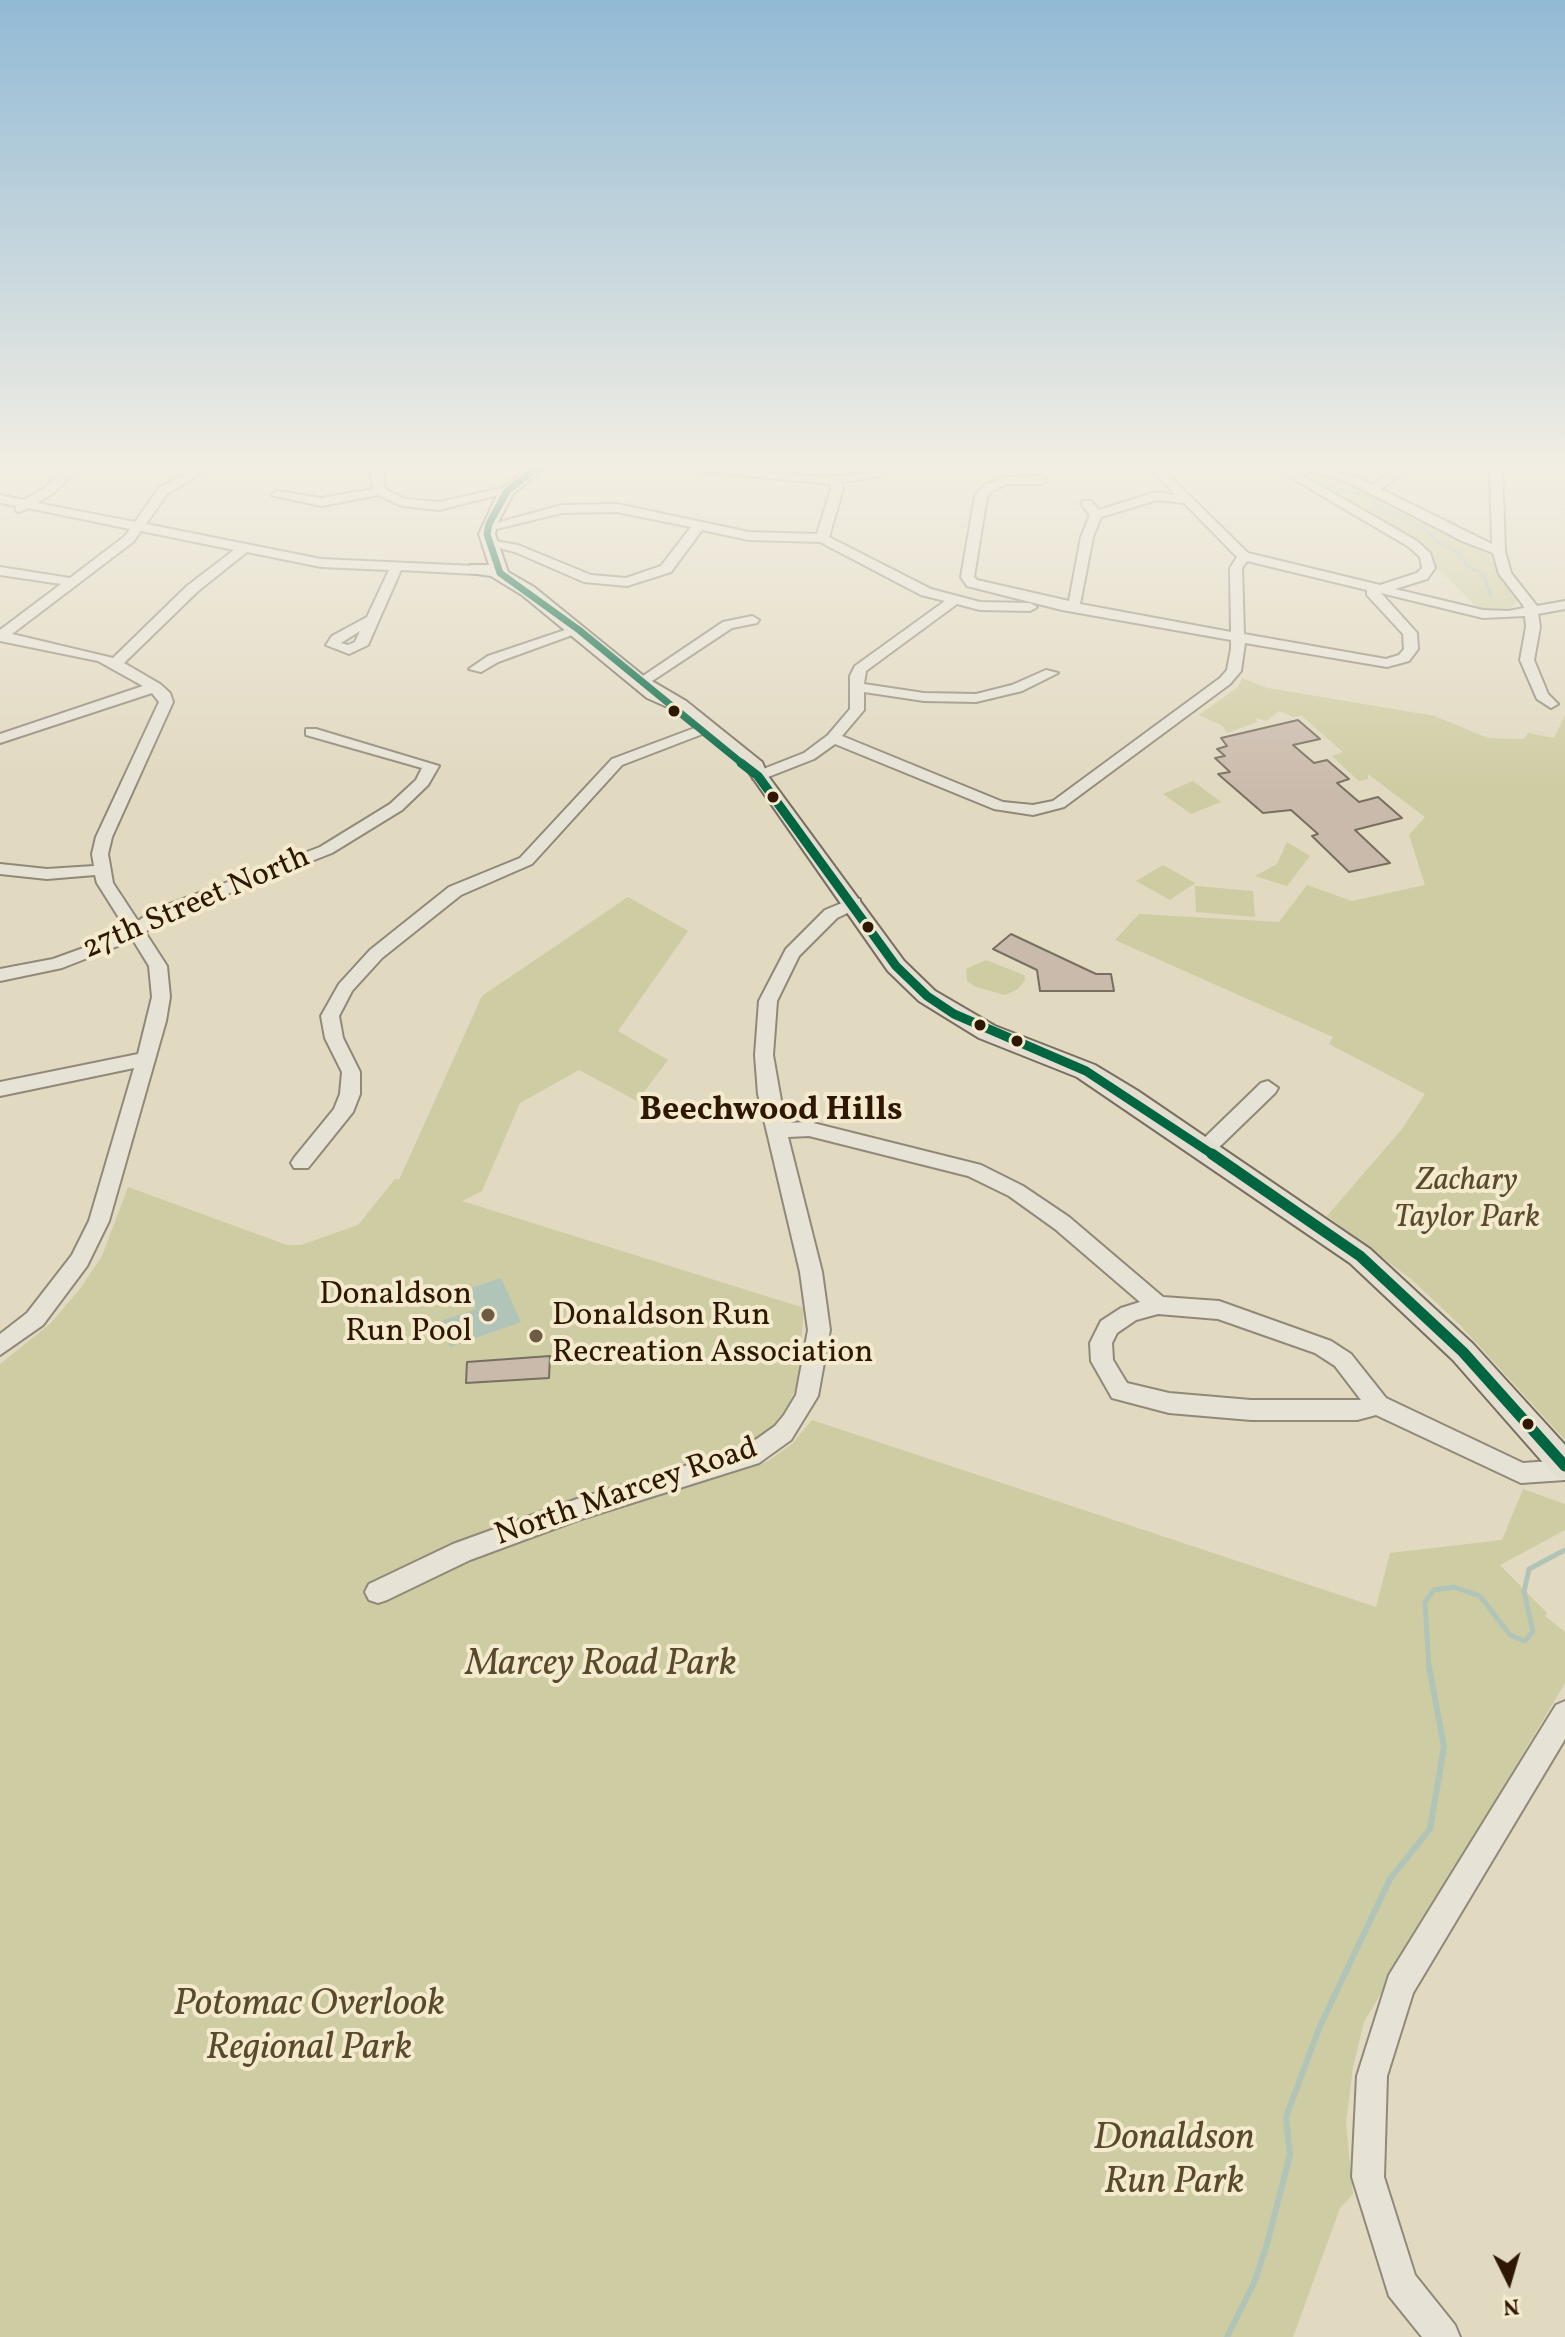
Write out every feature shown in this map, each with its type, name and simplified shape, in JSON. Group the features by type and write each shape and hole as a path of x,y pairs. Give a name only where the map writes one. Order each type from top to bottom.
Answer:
{"main road":[{"path":"485,574 523,588 758,776 854,903 896,966 927,996 987,1032 1086,1071 1360,1256 1463,1352 1565,1468"}],"street":[{"path":"20,574 73,582"},
{"path":"0,636 83,574"},
{"path":"116,663 211,574"},
{"path":"371,620 393,574"},
{"path":"577,574 589,579 627,582 651,574"},
{"path":"888,574 953,601 1001,607 1073,605"},
{"path":"968,574 967,577 981,588 1387,663 1404,658 1411,649 1410,633 1394,613 1374,597 1376,588"},
{"path":"1073,605 1079,574"},
{"path":"833,738 1000,806 1033,810 1058,804 1225,681 1237,662 1236,574"},
{"path":"1318,574 1483,614 1530,612 1565,605"},
{"path":"1376,588 1418,579 1423,574"},
{"path":"1505,574 1530,605 1533,627 1527,660 1542,696 1551,704"},
{"path":"758,776 809,756 833,738 857,710 857,676 860,669 953,601"},
{"path":"641,682 728,625 752,620"},
{"path":"476,669 493,659 579,630"},
{"path":"0,636 116,663 155,687 165,696 166,705 104,837 101,870 134,931 158,966 157,1021 99,1221 80,1260 35,1319 0,1346"},
{"path":"859,687 924,697 976,698 1017,688 1051,673"},
{"path":"0,739 155,687"},
{"path":"301,1163 343,1112 350,1094 351,1072 334,1038 330,1016 345,988 376,954 455,891 526,861 617,762 703,729"},
{"name":"27th Street North","path":"0,975 68,960 120,941 160,914 302,860 353,836 412,793 423,782 431,766 311,732"},
{"path":"0,869 47,874 101,870"},
{"name":"North Marcey Road","path":"378,1592 452,1556 563,1515 751,1456 783,1433 807,1396 819,1330 811,1272 776,1131 764,1055 768,1001 776,979 792,953 831,914 854,903"},
{"path":"0,1089 145,1059"},
{"path":"1205,1149 1268,1088"},
{"path":"776,1131 809,1129 974,1170 1016,1191 1062,1223 1158,1305"},
{"path":"1378,1405 1357,1410 1251,1410 1169,1403 1120,1391 1102,1361 1101,1343 1109,1327 1129,1314 1158,1305 1219,1310 1323,1347 1343,1360 1378,1405 1521,1473 1565,1468"},
{"path":"1443,2337 1401,2284 1368,2177 1372,2076 1400,1986 1565,1714"}],"green space":[{"path":"1443,574 1501,574 1518,601 1510,609 1481,611"},
{"name":"Zachary Taylor Park","path":"1242,678 1268,688 1435,716 1488,738 1524,739 1528,733 1554,738 1565,715 1565,1440 1459,1324 1411,1279 1327,1216 1402,1129 1425,1094 1329,1044 1333,1037 1115,940 1139,914 1279,922 1307,885 1352,901 1425,885 1409,835 1425,817 1368,774 1368,779 1359,781 1332,756 1343,752 1302,716 1294,717 1279,711 1266,721 1256,718 1257,722 1227,733 1223,726 1199,715 1238,687"},
{"path":"1193,781 1221,802 1191,814 1163,794"},
{"path":"1287,842 1310,856 1287,886 1255,876 1277,864"},
{"path":"1163,865 1195,883 1170,900 1136,881"},
{"path":"1195,886 1253,891 1255,917 1196,912"},
{"name":"Potomac Overlook Regional Park","path":"628,897 688,931 618,1031 668,1060 637,1101 579,1070 520,1103 482,1191 462,1201 804,1308 798,1382 788,1406 775,1423 744,1449 649,1475 650,1482 385,1593 583,1516 768,1461 792,1444 812,1420 1376,1607 1390,1553 1502,1540 1523,1489 1565,1504 1565,1530 1500,1565 1547,1613 1545,1616 1565,1632 1565,1683 1364,2022 1353,2067 1346,2123 1353,2194 1340,2208 1293,2337 0,2337 0,1364 50,1324 80,1289 102,1256 128,1187 287,1245 301,1245 358,1225 395,1179 399,1180 482,996"},
{"path":"986,960 1024,975 1025,980 1018,989 1005,995 976,987 967,981 966,969"}],"shaded area":[{"name":"Donaldson Run Pool","path":"501,1278 521,1322 450,1347 441,1321 476,1309 468,1289"}],"building":[{"path":"1298,720 1320,739 1293,745 1314,763 1327,760 1349,779 1337,783 1359,802 1378,797 1402,818 1355,830 1390,863 1349,872 1312,836 1318,834 1291,810 1263,813 1218,774 1230,772 1215,758 1225,756 1217,749 1227,746 1221,738"},
{"path":"1011,934 1096,974 1111,974 1114,991 1040,991 1037,970 993,949"},
{"path":"550,1356 549,1378 466,1383 467,1362"}],"waterway":[{"path":"1483,574 1491,595"},
{"path":"1429,1668 1425,1602 1434,1590 1454,1587 1480,1596 1510,1635 1525,1641 1533,1631 1524,1592 1529,1569 1565,1550"},
{"path":"1227,2337 1254,2283 1267,2244 1290,2155 1286,2117 1320,2026 1390,1879 1430,1829 1444,1747 1429,1666"}],"transit line":[{"path":"501,574 579,630 670,708 758,776 896,966 927,996 954,1014 1086,1071 1129,1097 1360,1256 1463,1352 1565,1466"}],"place":[{"name":"Donaldson Run Pool","path":"488,1315"},
{"name":"Donaldson Run Recreation Association","path":"536,1336"}],"district":[{"name":"Beechwood Hills","path":"771,1113"}],"park label":[{"name":"Marcey Road Park","path":"601,1667"},
{"name":"Donaldson Run Park","path":"1174,2163"}]}
